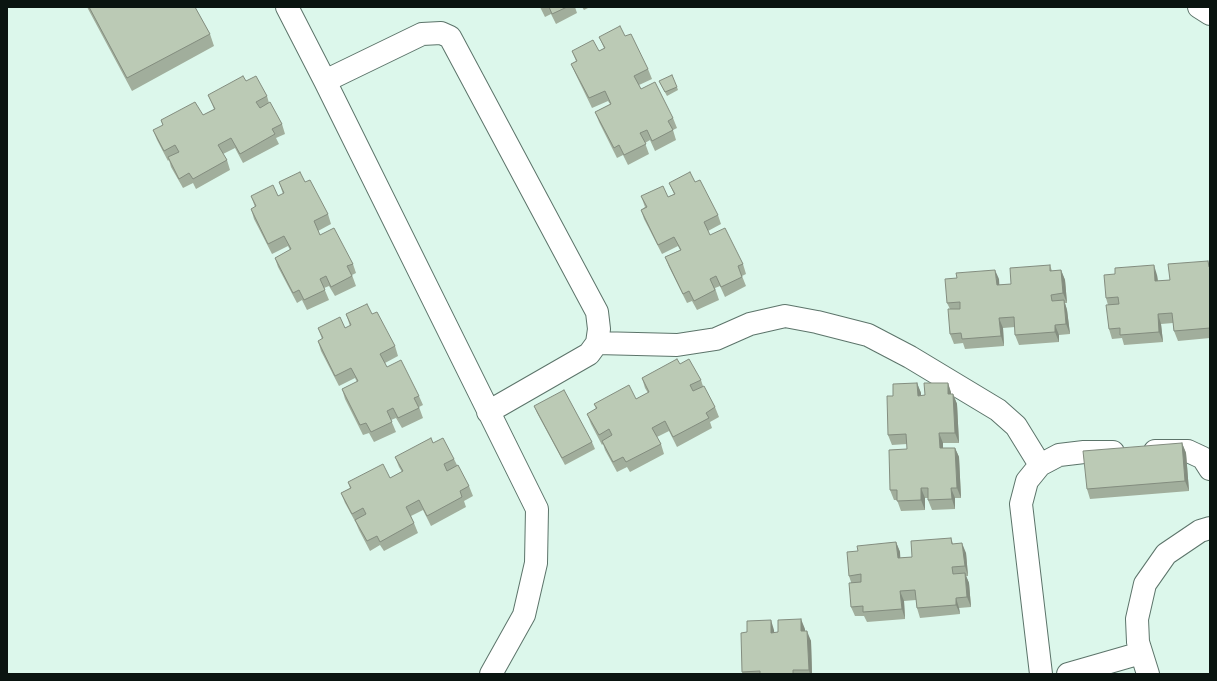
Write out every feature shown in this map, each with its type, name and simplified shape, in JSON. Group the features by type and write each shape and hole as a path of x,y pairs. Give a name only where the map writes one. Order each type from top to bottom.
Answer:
{"street":[{"path":"287,7 537,509 536,563 524,615 491,674"},
{"path":"1199,7 1210,14"},
{"path":"325,81 422,34 441,33 450,37 597,312 599,329 597,343 589,354 488,412"},
{"path":"597,343 677,345 716,339 750,324 785,316 817,322 868,335 910,357 998,410 1016,426 1040,465"},
{"path":"1041,674 1020,504 1027,481 1040,465 1058,455 1084,452 1188,451 1203,458 1210,469"},
{"path":"1148,674 1138,642 1137,619 1145,584 1166,554 1200,531 1210,528"},
{"path":"1068,674 1115,668 1141,653"}],"building":[{"path":"89,7 195,7 210,34 127,78"},
{"path":"549,7 567,7 552,14"},
{"path":"620,26 625,36 631,34 648,69 634,76 641,89 655,82 673,118 668,121 673,130 652,141 647,130 640,133 646,144 624,155 619,145 614,148 595,112 611,104 605,91 589,98 571,64 577,61 572,51 593,40 599,51 605,48 599,37"},
{"path":"672,75 677,87 665,92 659,81"},
{"path":"243,76 246,81 256,76 267,96 256,102 260,108 270,102 282,124 272,129 275,134 240,154 231,138 218,145 227,160 193,179 189,173 179,179 168,157 179,152 175,145 164,151 153,130 163,125 161,120 195,102 203,115 215,109 208,95"},
{"path":"300,172 305,182 310,180 328,214 314,221 320,235 334,228 353,264 347,266 352,276 331,287 326,276 320,279 325,290 304,300 299,290 293,293 275,258 291,249 284,236 268,244 251,209 256,206 251,196 273,185 278,196 284,193 279,182"},
{"path":"690,172 695,182 700,180 718,215 704,222 710,235 725,228 743,264 738,266 742,277 721,287 716,276 710,279 715,290 694,301 689,291 683,294 665,257 681,250 674,237 658,245 641,210 647,207 641,196 663,186 668,197 675,194 669,183"},
{"path":"1208,261 1209,267 1210,266 1210,328 1174,331 1172,313 1158,314 1159,332 1120,335 1120,328 1109,329 1106,305 1119,304 1118,297 1106,298 1104,275 1115,274 1115,268 1154,265 1155,281 1170,280 1168,264"},
{"path":"1050,265 1050,271 1061,270 1063,293 1051,295 1052,301 1064,300 1066,324 1055,325 1055,332 1015,335 1014,317 999,318 1001,336 962,339 961,333 950,334 948,309 960,309 960,302 947,303 945,279 957,278 956,273 995,270 997,285 1011,284 1010,268"},
{"path":"367,304 372,314 377,312 395,346 380,354 387,367 401,360 419,396 414,398 419,408 398,418 393,408 387,411 392,422 371,432 366,423 360,425 342,389 358,381 351,368 335,376 318,341 323,338 318,328 340,317 345,328 351,325 346,314"},
{"path":"677,359 680,364 689,359 701,380 690,385 693,391 704,386 715,407 706,413 709,418 673,437 665,421 652,428 661,444 626,462 623,457 613,462 602,441 612,435 609,429 599,435 587,414 597,408 594,404 629,385 636,399 649,392 642,378"},
{"path":"917,383 918,396 925,395 924,383 948,383 948,394 953,394 955,433 939,433 940,448 955,448 957,488 951,488 952,499 928,500 928,488 921,488 921,500 897,501 897,490 890,490 889,450 907,449 906,434 888,435 887,396 893,396 893,384"},
{"path":"564,390 592,442 562,458 534,406"},
{"path":"431,438 433,443 443,438 454,459 444,464 447,471 458,465 469,486 460,491 462,497 427,516 419,500 406,507 414,523 380,542 377,536 367,541 355,520 366,514 363,508 352,514 341,493 351,488 348,482 383,464 390,478 403,471 395,457"},
{"path":"1182,443 1185,481 1087,489 1083,451"},
{"path":"951,538 952,544 962,543 965,566 952,567 953,574 965,573 967,597 956,598 956,605 917,608 915,590 900,591 902,609 863,612 863,606 851,607 849,583 861,582 861,574 849,576 847,552 858,551 857,546 896,542 898,558 912,557 911,541"},
{"path":"801,619 801,631 807,631 809,670 793,670 793,674 760,674 760,671 742,672 741,633 747,632 747,621 771,620 771,633 778,632 778,620"}]}
